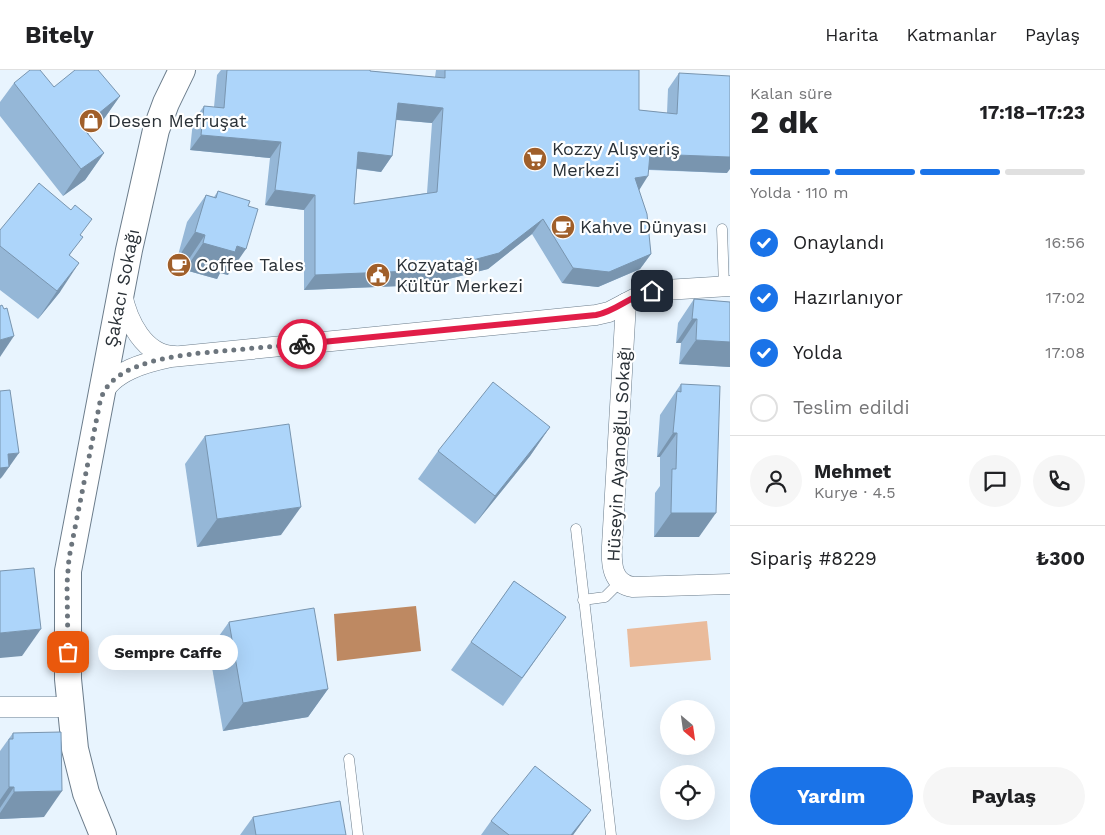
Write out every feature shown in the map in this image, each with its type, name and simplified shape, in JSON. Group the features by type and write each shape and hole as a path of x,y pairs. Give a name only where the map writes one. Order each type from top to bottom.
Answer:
{"street":[{"name":"Şakacı Sokağı","path":"103,835 88,800 75,749 70,707 68,571 128,250 156,130 166,103 182,70"},
{"path":"100,402 102,394 109,385 128,371 146,363 177,356 596,315 608,312 649,291 727,287"},
{"path":"122,288 128,315 139,335 159,352 177,356"},
{"name":"Hüseyin Ayanoğlu Sokağı","path":"626,303 611,558 614,574 620,582 633,587 730,584"},
{"path":"0,707 70,707"}],"lane":[{"path":"722,229 727,287"},
{"path":"576,529 611,835"},
{"path":"583,600 604,597 620,582"},
{"path":"349,759 358,835"}],"shaded area":[{"path":"416,606 421,651 337,661 334,614"},
{"path":"707,621 711,660 630,667 627,629"}],"building":[{"path":"30,70 40,70 54,87 75,70 98,70 120,96 82,127 104,153 81,169 14,83"},
{"name":"Kozzy Alışveriş Merkezi","path":"227,70 370,70 445,78 445,70 639,70 639,110 677,114 679,73 730,76 730,157 650,154 648,176 635,178 647,214 651,254 609,272 573,268 543,219 499,253 436,270 315,275 315,195 275,190 281,142 201,135 204,106 224,108","holes":["398,103 443,108 437,192 354,204 358,152 392,156"]},
{"path":"39,183 71,210 75,205 92,219 80,235 83,237 69,255 79,263 57,291 0,246 0,230"},
{"path":"218,191 250,201 248,206 258,209 246,249 237,246 235,252 203,243 205,235 195,232 206,195 216,198"},
{"path":"694,299 730,302 730,342 696,340 697,319 692,319"},
{"path":"2,305 4,309 7,308 14,336 0,340 0,306"},
{"path":"493,382 550,427 495,496 438,451"},
{"path":"681,384 720,386 716,513 671,513 672,469 676,469 677,433 673,433 677,391 681,392"},
{"path":"10,390 19,453 8,454 9,467 0,468 0,391"},
{"path":"289,424 301,507 217,519 205,436"},
{"path":"34,568 41,629 0,633 0,571"},
{"path":"514,581 566,617 522,678 471,642"},
{"path":"314,608 328,689 243,703 229,622"},
{"path":"61,732 62,791 14,792 14,787 9,787 9,739 13,739 13,733"},
{"path":"535,766 591,810 571,835 509,835 491,821"},
{"path":"340,801 346,835 256,835 253,817"}],"way so far":[{"path":"68,652 67,584 69,558 100,402 106,388 128,371 156,360 177,356 302,344"}],"place":[{"name":"Desen Mefruşat","path":"91,121"},
{"name":"Kozzy Alışveriş Merkezi","path":"535,159"},
{"name":"Kahve Dünyası","path":"563,227"},
{"name":"Coffee Tales","path":"179,265"},
{"name":"Kozyatağı Kültür Merkezi","path":"378,275"},
{"name":"Sempre Caffe","path":"68,652"}],"route":[{"path":"302,344 596,315 608,312 639,295 652,291"}]}
